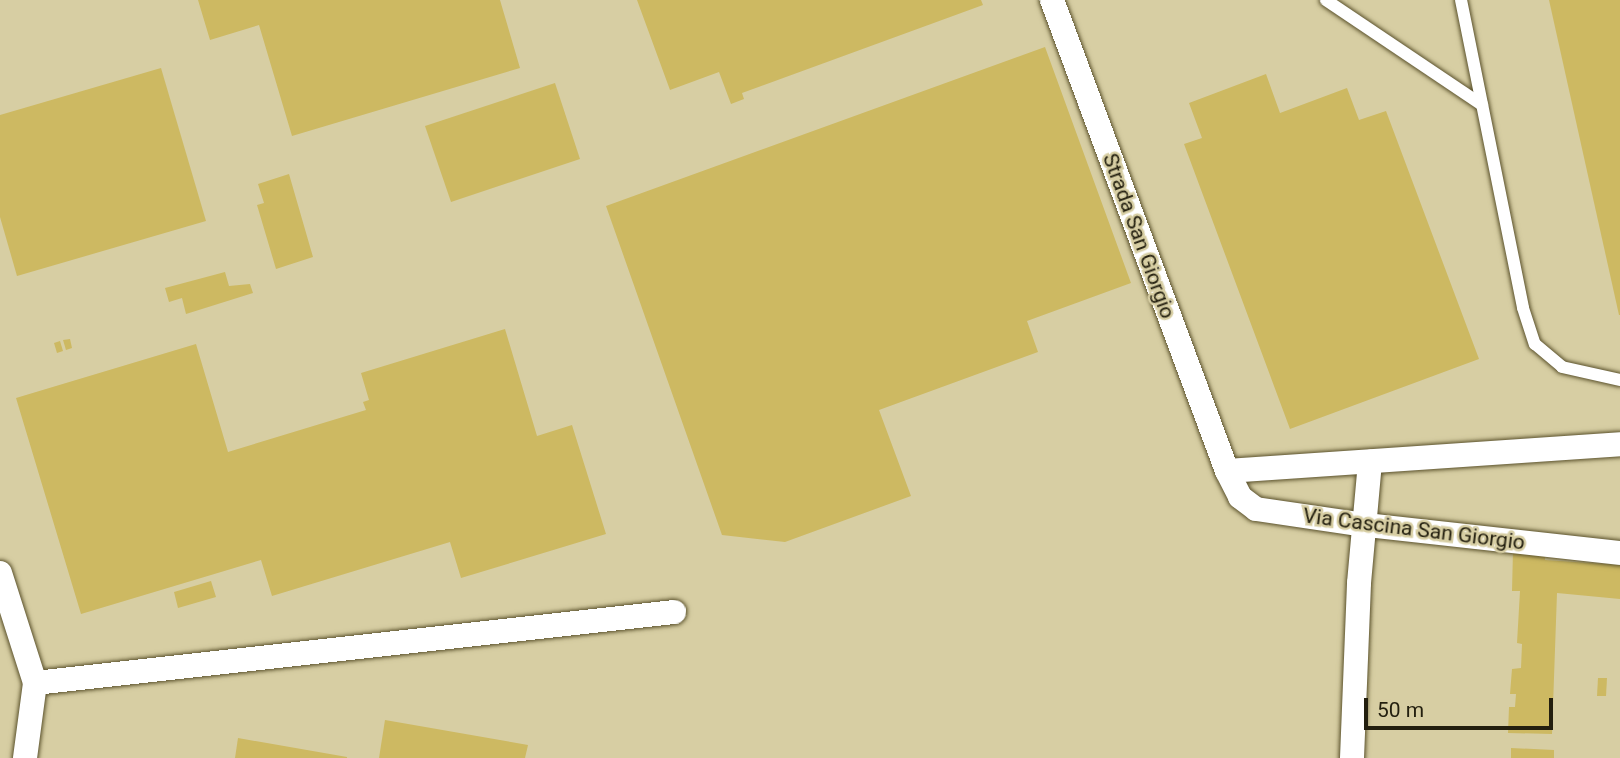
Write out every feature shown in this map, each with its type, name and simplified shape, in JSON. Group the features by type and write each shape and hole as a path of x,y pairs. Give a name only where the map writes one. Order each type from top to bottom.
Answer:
{"street":[{"name":"Strada San Giorgio","path":"1052,0 1227,471"},
{"path":"1227,471 1620,444"},
{"path":"1352,758 1359,583 1370,461"},
{"name":"Via Cascina San Giorgio","path":"1227,471 1240,497 1256,509 1366,525 1620,554"},
{"path":"0,573 35,683 25,758"},
{"path":"35,683 674,612"}],"lane":[{"path":"1326,0 1482,105"},
{"path":"1461,0 1523,308 1535,344 1562,368 1620,380"}],"building":[{"path":"198,0 500,0 520,68 292,136 259,25 210,40"},
{"path":"637,0 981,0 983,5 742,93 744,99 731,104 719,72 670,90"},
{"path":"1549,0 1620,0 1620,315 1619,315"},
{"path":"1045,47 1131,283 1027,321 1038,352 879,410 911,496 785,542 722,535 606,206"},
{"path":"161,68 206,221 17,276 0,217 0,115"},
{"path":"1266,74 1280,113 1347,88 1359,120 1386,111 1479,359 1290,429 1184,144 1202,138 1189,103"},
{"path":"555,83 580,159 451,202 425,126"},
{"path":"289,174 313,257 276,269 257,205 264,203 258,184"},
{"path":"225,272 229,286 250,284 253,293 186,314 182,298 169,302 165,288"},
{"path":"505,329 537,436 572,425 606,534 461,578 450,542 272,596 261,560 81,614 16,398 196,344 228,452 366,410 363,402 369,400 361,373"},
{"path":"70,339 72,348 66,350 63,340"},
{"path":"60,341 63,351 57,353 54,343"},
{"path":"1513,550 1545,552 1545,560 1620,565 1620,599 1557,593 1552,734 1508,733 1509,707 1515,707 1516,694 1510,694 1512,669 1521,668 1522,644 1517,643 1520,591 1512,591"},
{"path":"211,581 216,597 178,608 174,592"},
{"path":"1598,678 1607,678 1606,696 1597,696"},
{"path":"385,720 528,745 525,758 379,758"},
{"path":"238,738 347,757 347,758 235,758"},
{"path":"1511,748 1554,750 1554,758 1511,758"}]}
